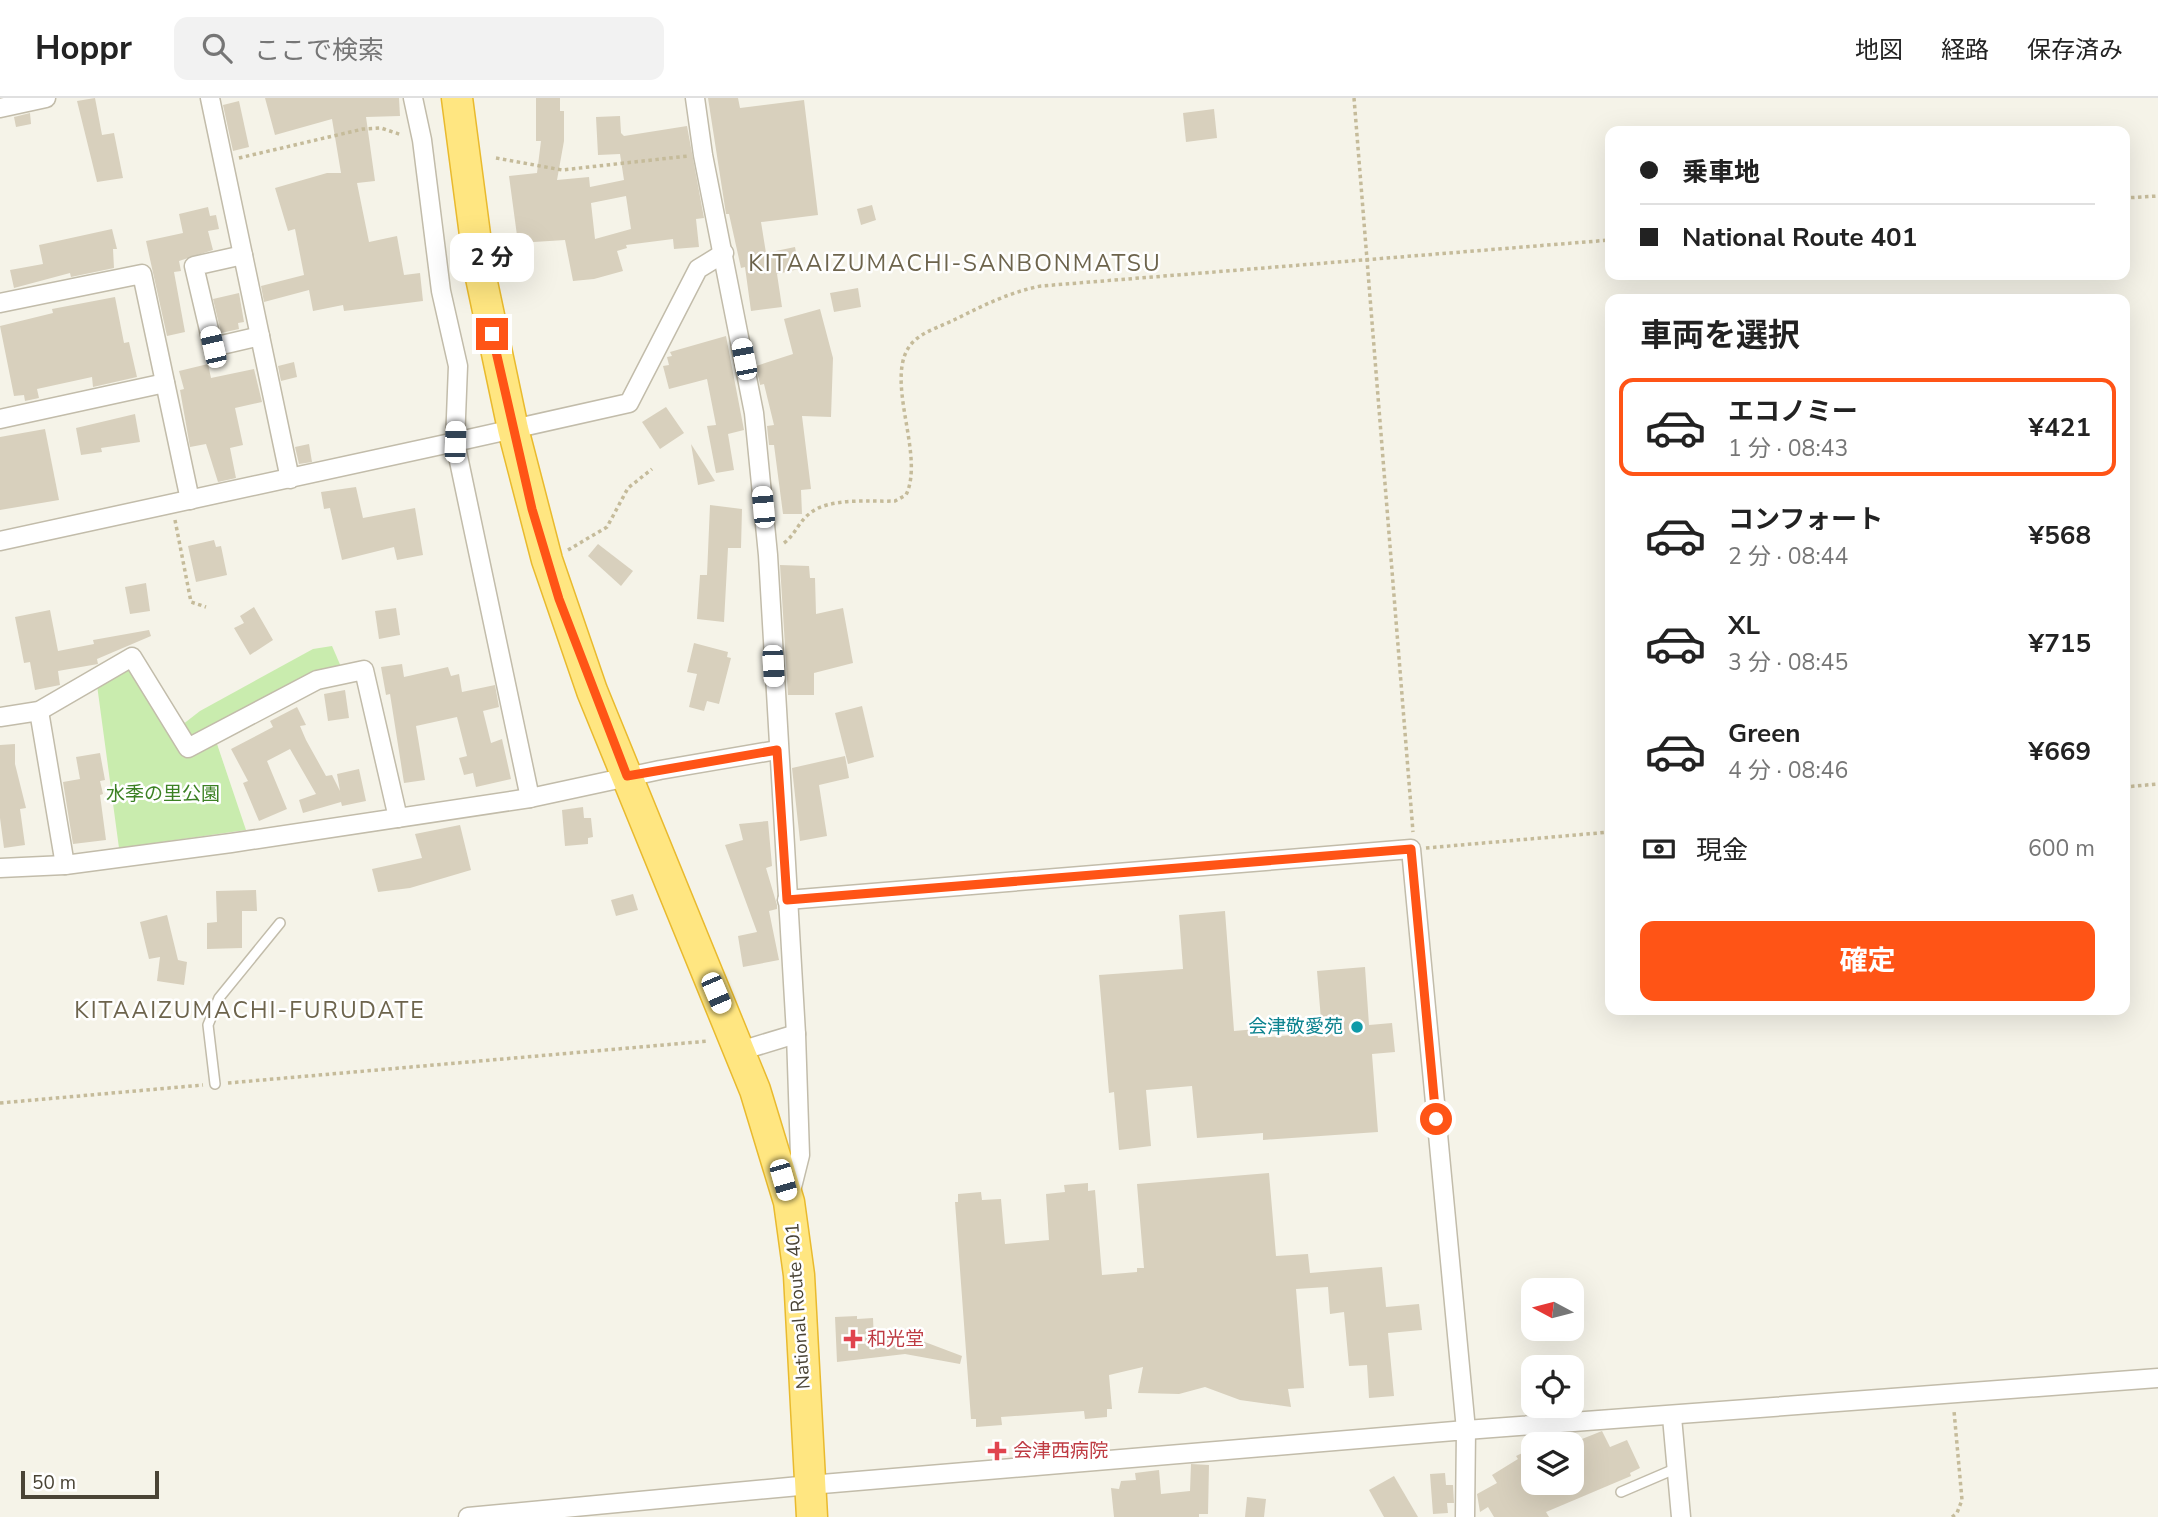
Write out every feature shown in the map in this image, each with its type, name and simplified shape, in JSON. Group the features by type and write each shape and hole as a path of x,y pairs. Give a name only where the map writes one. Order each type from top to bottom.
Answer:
{"highway":[{"name":"National Route 401","path":"457,98 480,273 513,429 547,560 592,691 737,1044 770,1135 789,1202 799,1275 812,1517"}],"street":[{"path":"0,108 46,98"},
{"path":"210,98 289,478"},
{"path":"413,98 422,141 441,291 458,366 455,442 530,798"},
{"path":"695,98 703,155 754,413 768,555 777,750 796,1034 800,1155 789,1202"},
{"path":"0,541 629,403 698,269 724,253"},
{"path":"243,255 194,266 213,347 260,336"},
{"path":"0,303 142,274 190,500"},
{"path":"0,419 165,383"},
{"path":"0,717 39,711 132,657 188,748 317,680 364,670 398,818"},
{"path":"39,711 65,865"},
{"path":"0,868 65,865 530,798 627,776 777,750"},
{"path":"787,900 1411,849 1466,1430 1465,1517"},
{"path":"737,1044 796,1034"},
{"path":"468,1517 810,1485 1466,1430 1672,1417 2158,1378"},
{"path":"1672,1417 1681,1517"}],"lane":[{"path":"215,1084 208,1025 219,998 280,923"},
{"path":"1621,1492 1677,1468"}],"path":[{"path":"1354,98 1412,821 1411,849 1605,832"},
{"path":"223,162 381,128 422,141"},
{"path":"496,158 562,170 703,155"},
{"path":"2130,198 2158,196"},
{"path":"768,555 795,535 803,520 818,508 895,501 906,495 912,472 902,372 907,349 928,332 1005,296 1041,286 1605,240"},
{"path":"547,560 607,527 628,488 652,469"},
{"path":"172,505 191,603 206,607"},
{"path":"2130,786 2158,784"},
{"path":"0,1103 737,1044"},
{"path":"1952,1517 1962,1500 1953,1395"}],"green space":[{"path":"332,646 342,669 190,741 182,725 200,711 313,649"},
{"name":"水季の里公園","path":"130,665 179,742 215,738 246,830 119,848 97,685"}],"building":[{"path":"95,98 102,135 114,133 123,178 97,182 77,101"},
{"path":"265,98 399,98 400,116 366,117 375,181 357,183 369,242 397,236 404,275 420,273 423,301 344,311 343,305 313,311 309,290 264,302 261,286 304,275 295,229 288,231 275,188 327,173 341,173 332,119 275,135"},
{"path":"536,98 560,98 560,111 564,111 564,141 557,180 589,177 590,187 624,180 620,154 598,155 596,117 620,116 621,133 624,136 687,126 704,218 696,219 699,247 674,249 673,239 626,245 627,248 617,251 623,271 594,279 573,281 565,240 518,243 509,176 537,173 541,141 536,141","holes":["626,196 631,229 595,239 591,203"]},
{"path":"708,98 738,98 740,108 804,100 818,215 761,222 766,253 795,247 799,269 777,274 782,307 751,311 745,267 741,268 729,214 726,214"},
{"path":"239,101 249,147 233,151 223,105"},
{"path":"1214,109 1217,138 1186,142 1183,113"},
{"path":"30,113 31,124 16,127 14,117"},
{"path":"872,205 876,220 861,225 857,209"},
{"path":"208,207 210,216 216,215 219,229 208,231 213,250 179,261 181,271 174,272 185,332 167,336 146,241 183,233 179,214"},
{"path":"112,229 117,249 113,249 114,268 71,277 70,273 14,288 10,270 43,264 39,245"},
{"path":"858,288 861,307 834,312 830,293"},
{"path":"239,293 244,322 238,323 239,329 221,333 213,299"},
{"path":"115,297 124,343 129,342 137,377 93,387 92,377 37,389 39,398 25,401 24,395 14,396 0,326 53,313 52,309"},
{"path":"820,309 833,358 831,417 802,416 811,489 801,490 802,514 783,514 774,445 769,445 767,426 774,425 764,384 760,385 756,366 793,354 784,319"},
{"path":"726,336 744,430 728,434 734,470 716,473 707,426 716,425 707,379 669,389 663,366 669,365 667,357 672,356 670,352"},
{"path":"294,362 297,377 281,381 278,366"},
{"path":"208,364 211,378 254,369 262,402 235,408 243,445 230,448 236,478 218,482 206,444 190,447 180,390 184,389 179,371"},
{"path":"666,407 684,433 660,449 642,422"},
{"path":"135,414 140,442 101,448 102,452 81,455 76,428"},
{"path":"45,429 59,500 0,510 0,437"},
{"path":"309,444 312,462 299,464 295,447"},
{"path":"691,444 715,481 698,485"},
{"path":"356,487 363,518 415,508 423,555 397,560 394,547 342,560 330,508 324,509 321,492"},
{"path":"710,505 742,509 741,548 728,548 724,622 697,619 700,575 707,575"},
{"path":"214,540 216,547 221,546 227,575 196,582 188,546"},
{"path":"598,544 633,571 621,586 588,556"},
{"path":"780,565 809,566 810,578 815,578 816,614 843,608 853,663 814,673 814,695 788,695"},
{"path":"146,583 150,611 130,614 125,587"},
{"path":"254,607 273,640 250,655 234,628 244,623 240,616"},
{"path":"396,608 400,635 379,639 375,611"},
{"path":"50,610 58,651 94,644 93,640 149,630 151,636 97,659 98,664 58,671 60,685 35,690 30,662 24,663 15,617"},
{"path":"694,643 728,652 727,657 731,658 719,704 707,701 704,711 689,707 697,674 687,672"},
{"path":"402,664 404,677 448,667 451,676 459,674 462,692 495,685 499,707 483,711 491,743 502,739 511,779 476,787 473,773 464,775 459,758 467,756 457,717 416,726 425,780 404,783 390,694 386,695 381,667"},
{"path":"345,690 349,718 328,721 324,694"},
{"path":"862,706 874,757 848,764 835,713"},
{"path":"297,707 306,725 300,726 326,776 332,775 340,791 337,774 359,769 366,801 342,806 341,802 303,813 299,800 316,794 290,749 267,761 287,809 259,821 243,783 248,781 231,749 273,727 270,721"},
{"path":"15,744 15,764 26,808 20,809 25,845 4,848 0,818 0,745"},
{"path":"100,753 105,780 100,781 103,794 100,795 106,840 73,844 63,782 80,779 76,757"},
{"path":"845,756 849,778 819,785 827,836 800,841 792,768"},
{"path":"583,807 584,818 591,818 593,837 588,838 588,844 565,846 562,810"},
{"path":"768,821 772,866 766,868 777,905 777,909 769,911 779,960 743,967 738,936 757,932 725,845 743,840 739,824"},
{"path":"460,825 471,870 410,888 378,892 372,869 422,858 415,834"},
{"path":"256,890 257,911 242,911 242,948 207,949 207,923 217,922 216,891"},
{"path":"633,894 638,910 616,916 611,900"},
{"name":"会津敬愛苑","path":"1225,911 1234,1031 1257,1029 1258,1038 1322,1032 1317,971 1365,967 1369,1025 1392,1023 1395,1052 1372,1054 1378,1132 1263,1140 1263,1133 1197,1138 1192,1086 1146,1090 1151,1146 1119,1150 1114,1092 1109,1093 1099,975 1183,969 1179,915"},
{"path":"167,915 178,960 187,962 184,985 157,981 160,957 149,959 140,922"},
{"path":"1269,1173 1276,1256 1308,1254 1310,1273 1382,1267 1386,1307 1419,1304 1422,1330 1388,1333 1394,1396 1369,1398 1367,1365 1349,1366 1344,1312 1330,1314 1328,1287 1296,1289 1304,1388 1288,1389 1291,1407 1240,1400 1205,1387 1179,1394 1138,1393 1143,1367 1109,1375 1112,1409 1107,1409 1107,1417 1085,1419 1084,1411 1001,1417 1002,1425 976,1427 976,1419 971,1419 955,1202 958,1202 958,1194 981,1192 982,1200 1001,1199 1005,1244 1049,1240 1046,1194 1065,1192 1064,1185 1088,1183 1088,1191 1095,1190 1102,1275 1137,1272 1137,1268 1144,1268 1137,1184"},
{"path":"857,1316 857,1319 873,1318 874,1341 909,1336 962,1356 960,1364 905,1354 837,1362 835,1317"},
{"path":"1602,1431 1610,1447 1627,1440 1640,1468 1630,1473 1631,1476 1546,1512 1549,1517 1494,1517 1488,1507 1480,1512 1477,1494 1497,1483 1492,1475 1518,1459 1516,1456 1521,1454 1521,1495 1584,1495 1584,1438"},
{"path":"1191,1464 1209,1465 1208,1514 1199,1514 1199,1517 1114,1517 1111,1488 1119,1489 1121,1481 1136,1480 1135,1473 1159,1470 1161,1494 1190,1491"},
{"path":"1445,1473 1446,1485 1453,1485 1454,1503 1447,1503 1448,1513 1433,1514 1430,1474"},
{"path":"1394,1476 1418,1517 1384,1517 1369,1490"},
{"path":"1247,1497 1266,1499 1264,1517 1245,1517"}],"place":[{"name":"会津敬愛苑","path":"1357,1027"},
{"name":"和光堂","path":"853,1339"},
{"name":"会津西病院","path":"997,1451"}],"district":[{"name":"KITAAIZUMACHI-SANBONMATSU","path":"955,263"},
{"name":"KITAAIZUMACHI-FURUDATE","path":"250,1010"}],"route":[{"path":"492,334 532,509 559,599 592,691 627,776 777,750 787,900 1411,849 1436,1119"}]}
